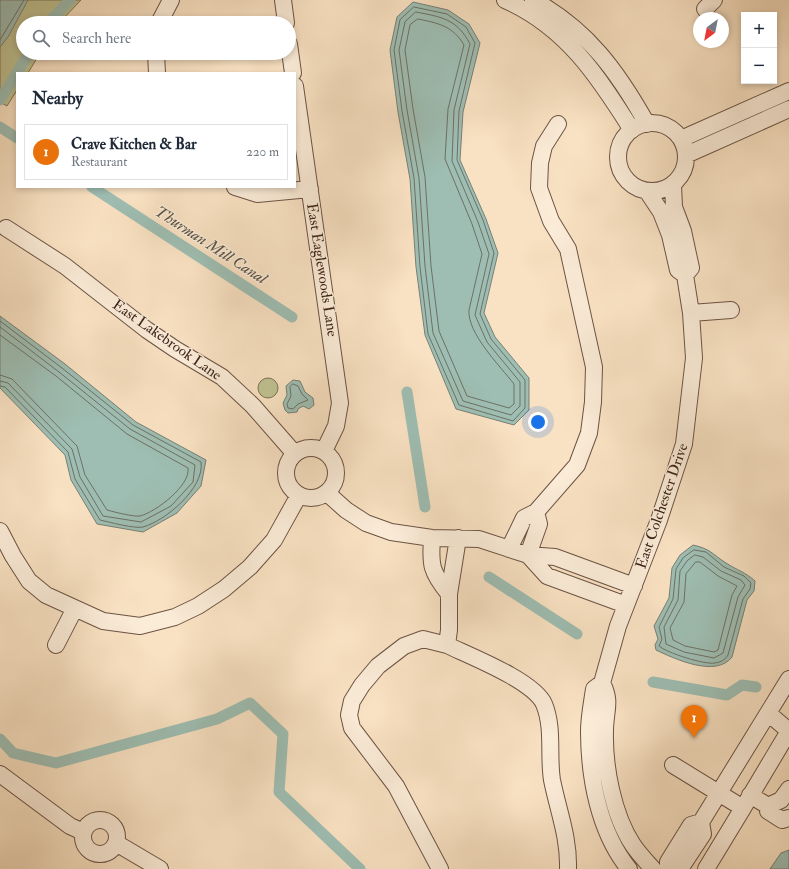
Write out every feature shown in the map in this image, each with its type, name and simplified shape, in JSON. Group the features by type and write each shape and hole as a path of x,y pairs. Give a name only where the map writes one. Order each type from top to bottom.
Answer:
{"street":[{"path":"163,16 171,0"},
{"path":"283,0 285,16"},
{"path":"505,0 542,21 588,64 606,88 632,130"},
{"path":"533,0 549,8 574,28 600,53 621,79 648,124"},
{"path":"156,60 157,72"},
{"path":"291,60 293,72"},
{"path":"681,139 789,91"},
{"name":"East Eaglewoods Lane","path":"296,93 340,403 336,426 324,451"},
{"path":"686,155 789,109"},
{"path":"509,549 524,518 536,512 577,465 589,433 593,402 594,367 568,249 551,221 540,188 540,163 544,146 558,124"},
{"path":"648,124 666,126 675,132 681,139 686,155 685,166 681,176 673,185 662,190 647,191 632,185 620,168 618,158 620,147 624,138 632,130 648,124"},
{"name":"East Colchester Drive","path":"673,185 674,207 683,231 691,268 685,275"},
{"path":"238,188 257,194 310,189"},
{"name":"East Colchester Drive","path":"629,869 621,859 603,823 592,776 589,730 594,689 602,683 618,626 659,520 684,444 694,358 691,313 685,275 678,270 670,235 662,212 647,191"},
{"name":"East Lakebrook Lane","path":"6,228 65,266 147,330 175,349 222,377 253,406 295,454"},
{"path":"691,313 730,310"},
{"path":"309,448 324,451 334,463 336,471 332,487 327,493 313,498 299,495 288,483 286,467 295,454 309,448"},
{"path":"327,493 346,510 366,523 391,532 432,538 479,539 528,555 555,557 634,586"},
{"path":"0,531 12,556 29,581 46,595 74,610 103,621 140,626 176,617 198,606 224,589 250,567 274,540 299,495"},
{"path":"528,555 539,524 536,512"},
{"path":"432,538 430,561 437,579 449,594"},
{"path":"446,645 449,630 449,594 458,538"},
{"path":"528,555 547,576 626,605"},
{"path":"56,645 74,610"},
{"path":"440,869 396,786 352,728 349,715 352,701 378,666 404,646 423,639 446,645 513,677 530,688 544,704 551,741 552,779 568,849 568,869"},
{"path":"680,869 702,834 701,822 789,679"},
{"path":"602,683 608,696 604,731 607,771 617,812 633,845 653,869"},
{"path":"706,869 789,731 768,713"},
{"path":"673,764 719,793 747,802 768,806 780,800 789,789"},
{"path":"0,774 70,826 83,832"},
{"path":"768,806 768,811 782,820 789,818"},
{"path":"105,820 114,827 117,837 116,843 109,852 97,854 87,849 84,844 83,832 89,823 105,820"},
{"path":"668,869 668,862 691,825 701,822"},
{"path":"116,843 160,869"}],"green space":[{"path":"0,0 81,0 66,16 16,16 16,60 36,60 29,72 16,72 16,92 7,106 0,102"},
{"path":"268,378 275,381 278,388 275,395 268,398 261,395 258,388 261,381"}],"water":[{"path":"0,0 28,0 19,16 16,16 16,22 8,37 0,47"},
{"path":"413,2 448,10 469,24 480,43 463,112 460,160 486,219 498,253 484,313 495,337 529,378 529,410 514,425 456,409 425,335 416,267 410,179 398,112 390,50 397,17"},
{"path":"0,316 65,364 136,422 206,460 201,486 177,513 143,532 97,524 71,480 65,455 0,388"},
{"path":"293,380 300,381 305,392 313,398 314,405 309,409 303,406 298,409 297,412 288,413 285,410 283,403 287,395 286,386"},
{"path":"693,545 708,550 755,581 754,591 747,600 732,657 725,663 716,666 695,665 684,662 656,650 655,645 658,639 654,626 669,598 672,568 680,555"},
{"path":"789,850 789,869 770,869 781,853"}],"waterway":[{"name":"Thurman Mill Canal","path":"55,16 70,0"},
{"name":"Thurman Mill Canal","path":"17,72 25,60"},
{"name":"Thurman Mill Canal","path":"0,100 16,74"},
{"name":"Thurman Mill Canal","path":"0,127 16,137"},
{"name":"Thurman Mill Canal","path":"94,188 292,317"},
{"name":"Thurman Mill Canal","path":"407,392 425,507"},
{"name":"Thurman Mill Canal","path":"489,577 577,634"},
{"name":"Thurman Mill Canal","path":"653,682 727,695 742,685 756,687"},
{"path":"0,739 13,753 56,763 217,719 250,703 283,734 279,792 360,869"}],"place":[{"name":"Crave Kitchen & Bar","path":"694,738"}]}
